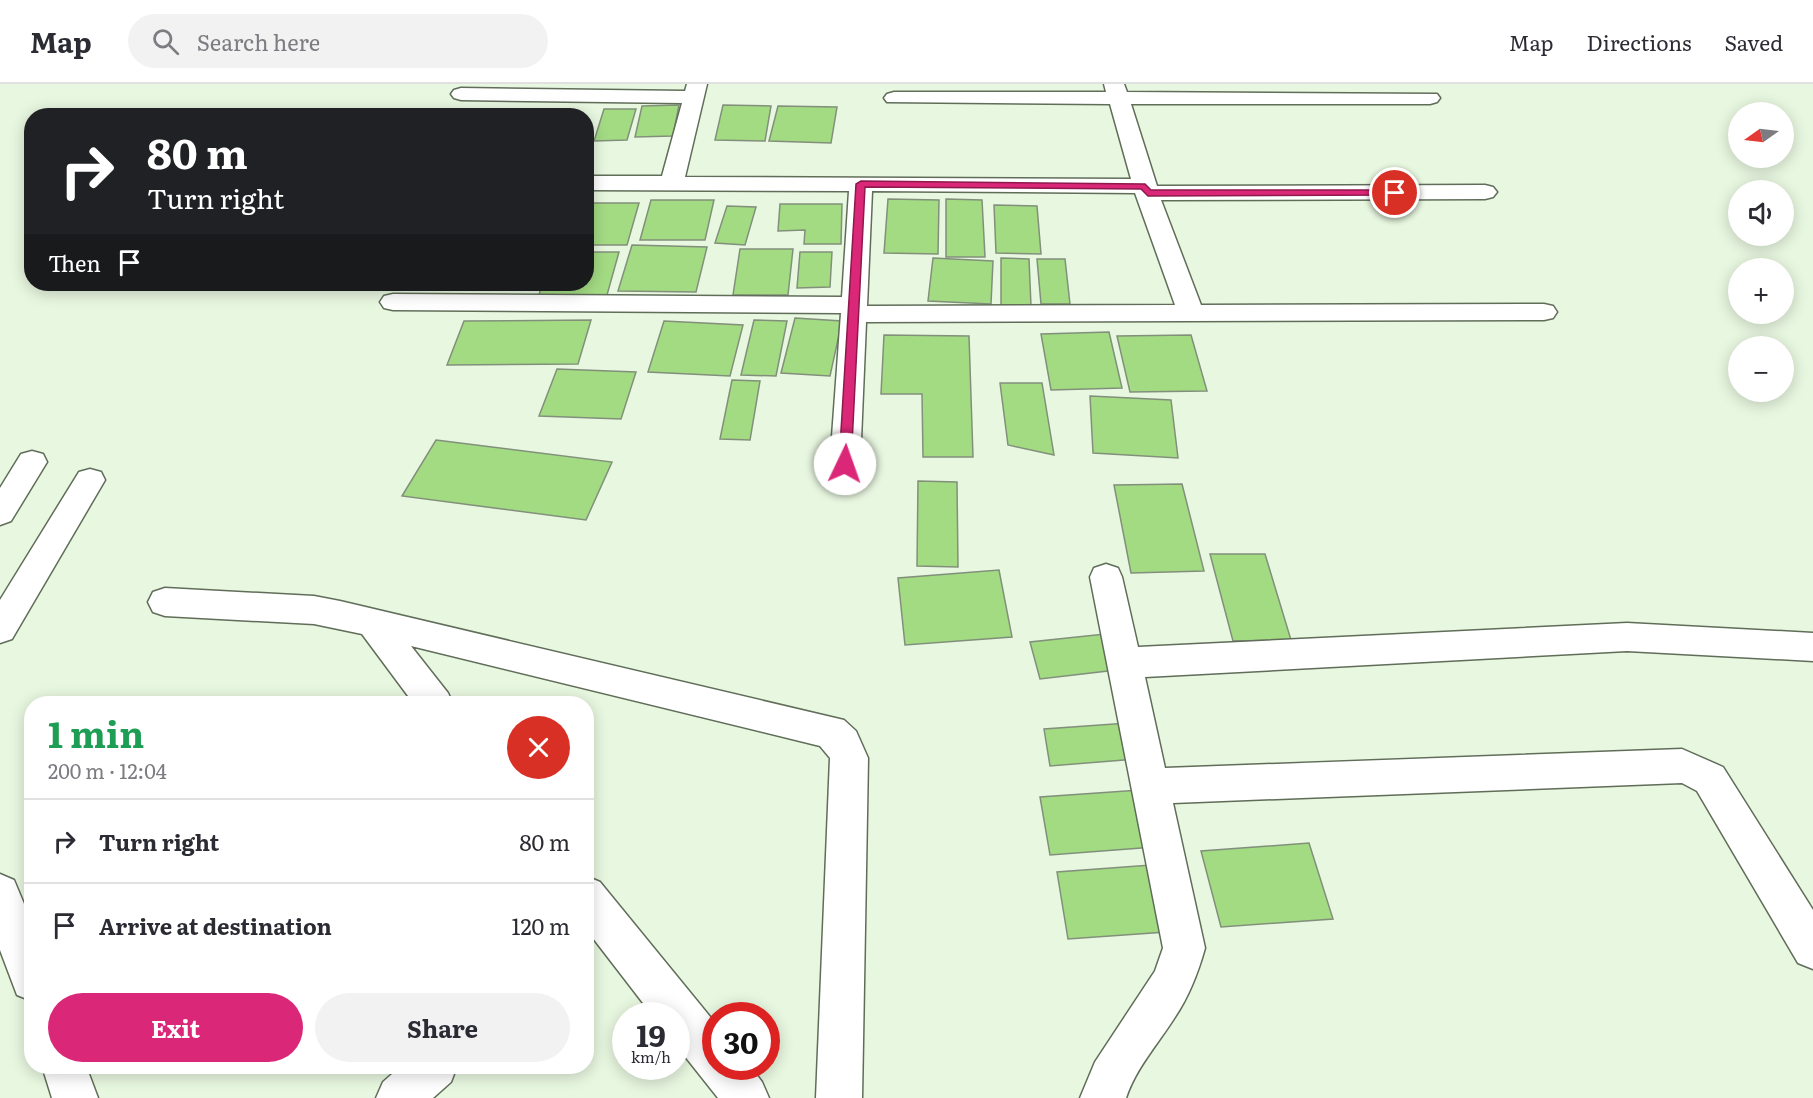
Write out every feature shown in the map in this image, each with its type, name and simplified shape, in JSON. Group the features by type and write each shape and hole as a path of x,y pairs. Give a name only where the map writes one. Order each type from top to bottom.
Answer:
{"street":[{"path":"461,94 696,90 672,183"},
{"path":"894,98 1116,91 1430,99"},
{"path":"1116,91 1146,190 1191,314"},
{"path":"594,183 1485,192"},
{"path":"845,464 861,184"},
{"path":"393,302 1191,314 1544,312"},
{"path":"0,513 32,462"},
{"path":"0,629 90,480"},
{"path":"1103,1098 1108,1078 1177,974 1184,948 1106,577"},
{"path":"165,602 314,610 831,732 843,743 849,758 839,1098"},
{"path":"372,622 429,696"},
{"path":"1124,663 1627,637 1813,647"},
{"path":"1150,786 1682,766 1710,779 1813,948"},
{"path":"0,894 24,958"},
{"path":"594,918 702,1044"},
{"path":"67,1074 75,1098"},
{"path":"399,1098 426,1074"},
{"path":"732,1080 746,1098"}],"building":[{"path":"679,105 673,136 635,137 642,106"},
{"path":"723,105 771,106 765,141 715,140"},
{"path":"778,106 837,107 831,143 769,141"},
{"path":"604,109 636,109 627,140 594,141"},
{"path":"888,199 939,200 938,254 884,253"},
{"path":"946,199 982,200 985,257 946,257"},
{"path":"651,200 714,200 705,240 640,240"},
{"path":"594,203 639,203 627,245 594,245"},
{"path":"780,204 842,204 841,244 804,244 805,230 778,231"},
{"path":"994,205 1037,206 1041,254 996,253"},
{"path":"727,206 756,207 745,245 715,243"},
{"path":"632,245 707,247 696,292 618,291"},
{"path":"740,249 793,249 788,295 733,295"},
{"path":"594,252 619,252 607,295 539,295 540,291 594,291"},
{"path":"800,252 832,252 830,287 797,288"},
{"path":"933,258 993,261 991,304 928,301"},
{"path":"1001,258 1029,259 1031,306 1001,305"},
{"path":"1037,259 1065,259 1070,304 1041,304"},
{"path":"795,318 842,321 830,376 781,373"},
{"path":"591,320 578,364 447,365 464,321"},
{"path":"754,320 787,321 776,376 741,375"},
{"path":"664,321 743,325 730,376 648,372"},
{"path":"1109,332 1122,388 1051,390 1041,334"},
{"path":"884,335 969,336 973,457 923,457 922,394 881,394"},
{"path":"1191,335 1207,391 1130,392 1117,336"},
{"path":"557,369 636,372 621,419 539,416"},
{"path":"732,380 760,381 750,440 720,439"},
{"path":"1000,383 1042,383 1054,455 1008,445"},
{"path":"1090,396 1171,400 1178,458 1093,453"},
{"path":"436,440 612,462 586,520 402,496"},
{"path":"918,481 957,482 958,567 917,566"},
{"path":"1182,484 1204,571 1131,573 1114,485"},
{"path":"1210,554 1265,554 1291,640 1233,641"},
{"path":"999,570 1012,637 905,645 898,578"},
{"path":"1105,634 1116,670 1040,679 1030,642"},
{"path":"1128,723 1136,759 1050,766 1044,729"},
{"path":"1140,790 1154,847 1050,855 1040,797"},
{"path":"1309,843 1333,919 1221,927 1201,851"},
{"path":"1151,865 1166,932 1068,939 1057,872"}],"route":[{"path":"845,464 861,184 1145,186 1148,193 1395,193"}]}
